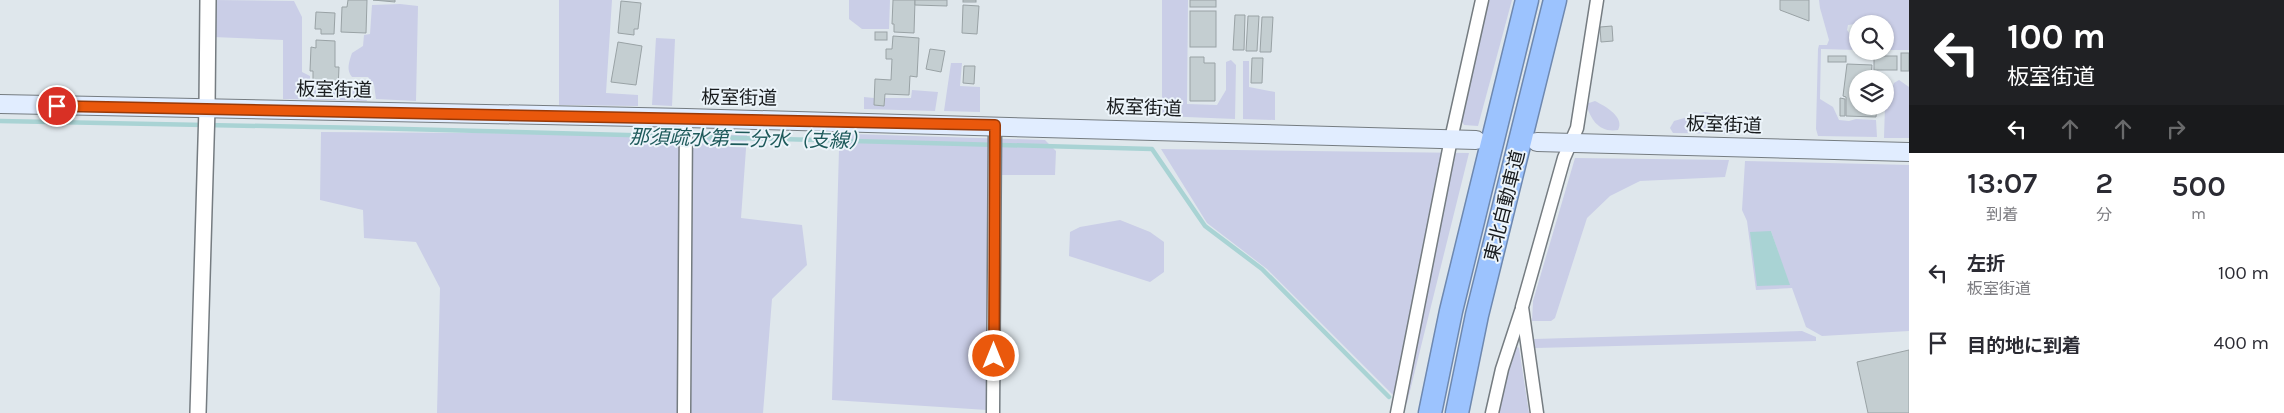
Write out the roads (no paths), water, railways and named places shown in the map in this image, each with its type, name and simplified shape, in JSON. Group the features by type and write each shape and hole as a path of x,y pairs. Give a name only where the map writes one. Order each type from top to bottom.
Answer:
{"highway":[{"name":"東北自動車道","path":"1430,413 1451,311 1527,0"},
{"name":"東北自動車道","path":"1457,413 1478,315 1555,0"}],"main road":[{"name":"板室街道","path":"0,104 995,125 1476,140"},
{"name":"板室街道","path":"1537,142 1909,152"}],"street":[{"path":"198,413 208,108 208,0"},
{"path":"1397,413 1451,139 1482,0"},
{"path":"1492,413 1502,369 1522,307 1564,158 1577,128 1596,0"},
{"path":"684,413 686,118"},
{"path":"993,413 995,125"},
{"path":"1522,307 1537,413"}],"waterway":[{"name":"那須疏水第二分水（支線）","path":"0,121 366,128 1152,149 1205,226 1262,269 1389,397"}]}
